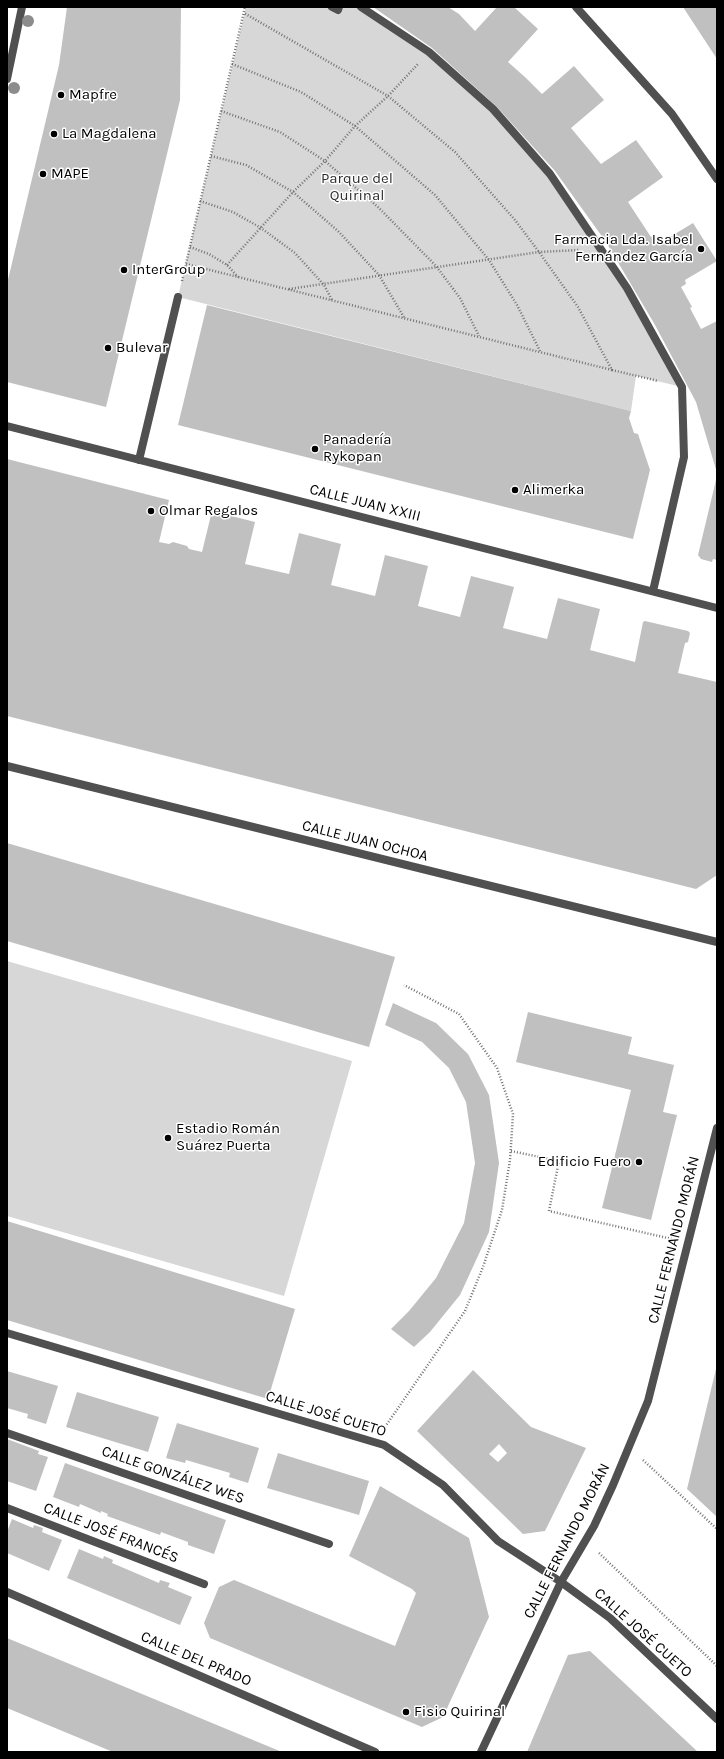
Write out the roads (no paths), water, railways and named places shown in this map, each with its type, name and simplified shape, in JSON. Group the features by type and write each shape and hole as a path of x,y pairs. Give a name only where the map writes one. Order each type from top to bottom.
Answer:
{"street":[{"path":"7,79 22,7"},
{"path":"332,7 338,10 339,7"},
{"path":"361,7 429,52 493,109 550,174 627,288 682,387 684,457 653,591"},
{"path":"576,7 672,114 717,178"},
{"path":"139,460 178,296"},
{"name":"CALLE JUAN XXIII","path":"7,426 717,608"},
{"name":"CALLE JUAN OCHOA","path":"7,766 717,942"},
{"name":"CALLE FERNANDO MORÁN","path":"480,1752 561,1582 600,1512 648,1401 717,1128"},
{"name":"CALLE JOSÉ CUETO","path":"7,1333 384,1445 443,1485 498,1541 561,1582 610,1618 717,1719"},
{"name":"CALLE GONZÁLEZ WES","path":"7,1433 329,1544"},
{"name":"CALLE JOSÉ FRANCÉS","path":"7,1508 204,1584"},
{"name":"CALLE DEL PRADO","path":"7,1592 374,1752"}],"place":[{"name":"Mapfre","path":"61,95"},
{"name":"La Magdalena","path":"54,134"},
{"name":"MAPE","path":"43,174"},
{"name":"Farmacia Lda. Isabel Fernández García","path":"701,249"},
{"name":"InterGroup","path":"124,270"},
{"name":"Bulevar","path":"108,348"},
{"name":"Panadería Rykopan","path":"315,449"},
{"name":"Alimerka","path":"515,490"},
{"name":"Olmar Regalos","path":"151,511"},
{"name":"Estadio Román Suárez Puerta","path":"168,1138"},
{"name":"Edificio Fuero","path":"639,1162"},
{"name":"Fisio Quirinal","path":"406,1712"}],"park label":[{"name":"Parque del Quirinal","path":"357,188"}]}
